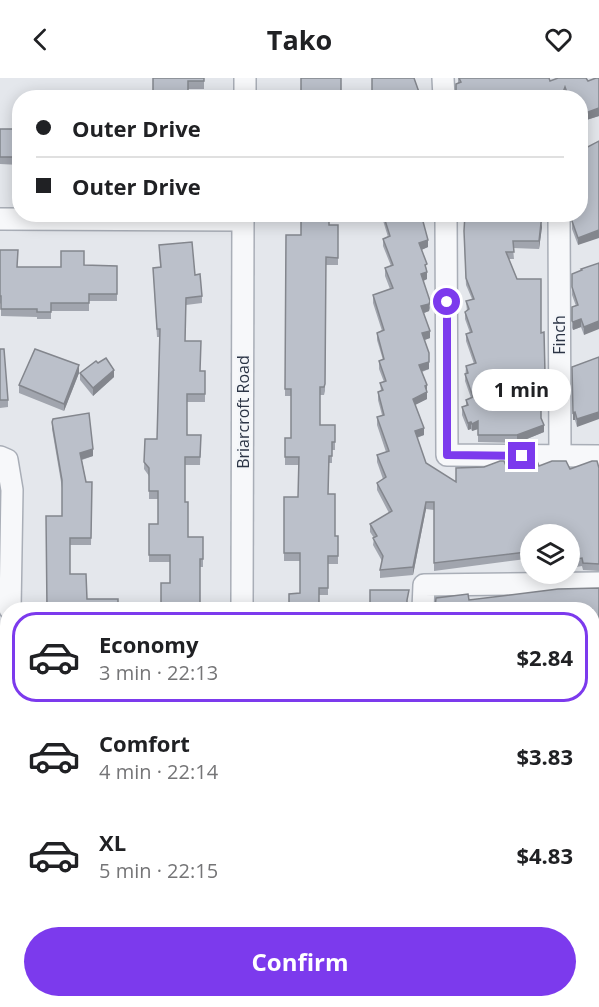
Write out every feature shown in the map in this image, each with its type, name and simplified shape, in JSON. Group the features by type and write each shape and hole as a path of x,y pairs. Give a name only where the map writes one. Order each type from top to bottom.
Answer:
{"street":[{"name":"Briarcroft Road","path":"242,602 243,222"},
{"path":"447,222 447,455 599,456"},
{"name":"Finch","path":"559,222 560,455"},
{"path":"0,457 7,460 12,490 10,602"},
{"path":"423,602 424,585 599,584"}],"building":[{"path":"153,78 204,78 204,81 188,81 188,90 153,90"},
{"path":"301,78 341,78 341,90 301,90"},
{"path":"372,78 414,78 418,90 372,90"},
{"path":"459,78 549,78 550,81 558,78 586,78 588,81 599,78 599,108 588,112 588,90 566,90 565,87 564,90 456,90 456,84 461,82"},
{"path":"0,129 12,129 12,157 0,157"},
{"path":"599,141 599,230 578,238 572,222 588,222 588,147"},
{"path":"301,222 329,222 329,225 338,225 338,258 326,257 325,384 324,387 320,387 320,425 335,425 335,442 332,442 332,456 329,456 328,494 335,494 335,536 338,536 338,556 328,556 328,588 319,588 319,602 289,602 289,594 300,593 300,553 284,553 284,497 298,497 299,457 285,457 285,438 291,438 291,389 285,389 286,235 301,235"},
{"path":"386,222 423,222 428,240 419,243 427,264 425,265 427,272 421,274 430,301 429,304 421,306 430,331 422,333 429,353 429,362 419,365 427,385 425,386 427,392 413,399 424,428 415,431 426,463 456,482 456,468 484,467 500,461 504,461 506,466 537,461 539,466 552,461 566,461 570,469 597,461 599,468 599,564 583,563 582,558 580,558 580,524 520,524 520,553 434,563 434,502 426,502 413,567 380,570 383,556 373,538 377,536 370,524 392,511 377,483 386,477 377,455 389,451 377,417 384,415 378,392 383,390 380,383 386,381 379,361 384,359 377,333 384,330 373,295 393,288 385,268 393,265 383,239 390,236"},
{"path":"465,222 541,222 539,241 513,241 514,252 506,252 517,279 541,279 541,333 544,332 545,373 541,373 541,418 544,425 517,435 478,435 478,421 468,423 462,407 468,405 466,400 473,397 465,374 468,373 466,366 476,363 466,334 472,332 465,312 469,309 466,301 474,299 466,278"},
{"path":"192,242 195,275 200,274 202,296 186,298 185,341 201,341 200,371 205,371 205,394 187,394 187,435 201,435 200,457 185,457 185,502 188,502 188,537 203,537 203,559 200,559 200,602 161,602 161,583 170,583 170,555 149,555 149,524 158,524 158,491 149,491 149,468 144,462 145,439 157,439 160,329 157,329 153,268 161,267 159,245"},
{"path":"0,250 18,250 17,267 61,267 61,251 84,251 84,265 117,266 117,294 89,294 89,303 51,303 51,312 37,312 37,309 1,309"},
{"path":"599,263 599,321 584,327 581,319 572,321 572,307 578,305 572,287 572,274"},
{"path":"0,349 4,349 8,400 0,400"},
{"path":"35,349 79,365 64,404 19,385"},
{"path":"599,357 599,412 577,419 575,412 573,413 572,367"},
{"path":"106,358 114,370 93,388 80,373 96,361 98,363"},
{"path":"89,413 93,449 80,453 86,482 92,482 91,538 70,538 70,574 86,574 87,599 118,599 118,602 47,602 46,516 62,516 62,480 53,419"},
{"path":"599,588 599,602 436,602 436,598 468,594 469,600 558,589"},
{"path":"370,590 409,590 407,602 370,602"}],"route":[{"path":"447,302 447,455 522,456"}]}
